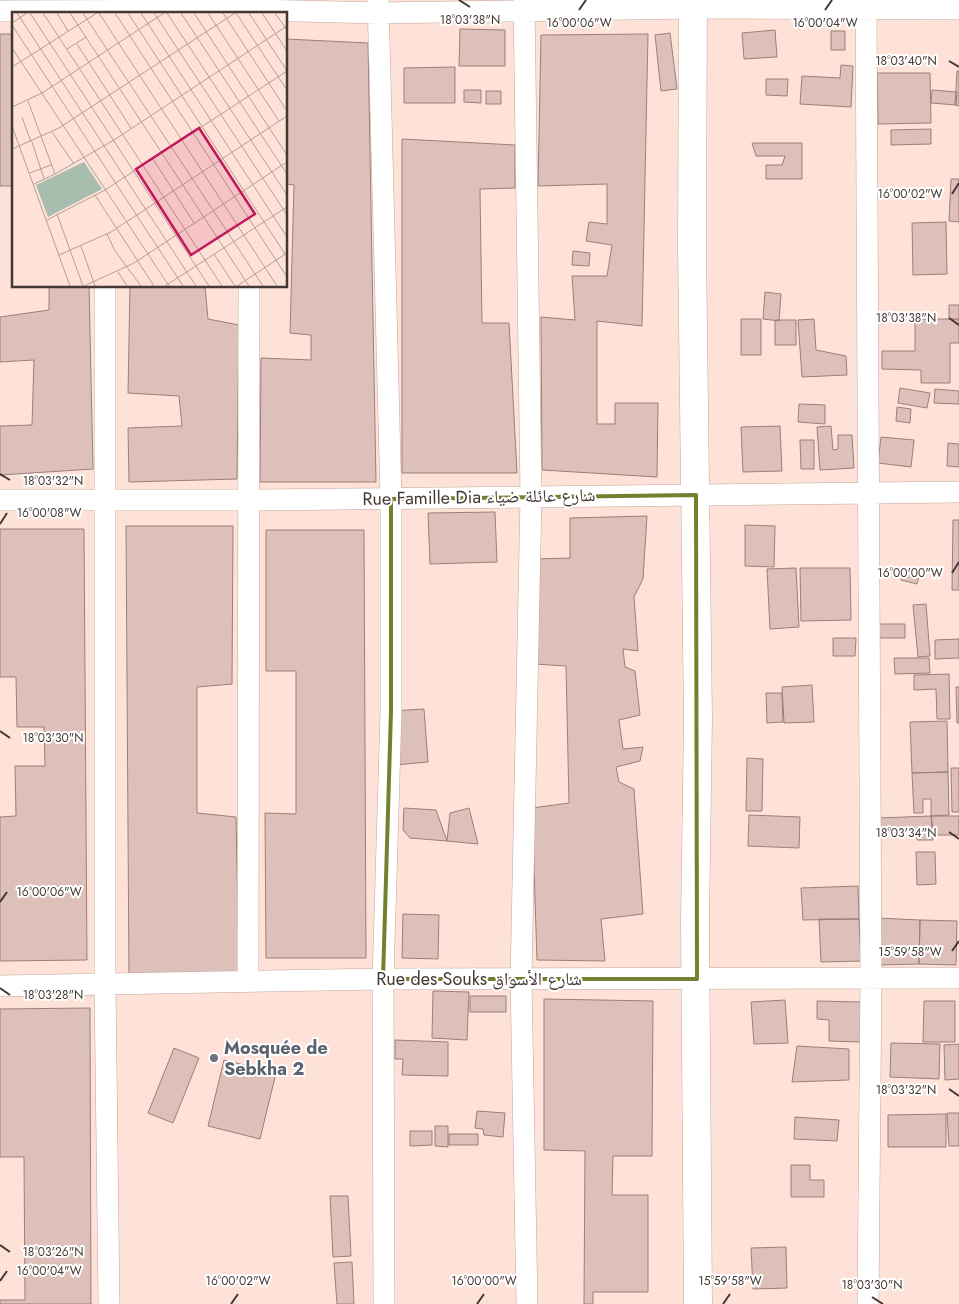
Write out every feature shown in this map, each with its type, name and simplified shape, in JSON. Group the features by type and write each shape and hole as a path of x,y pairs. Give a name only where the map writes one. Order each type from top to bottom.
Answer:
{"street":[{"path":"693,4 692,247 698,719 695,924 697,979 698,1304"},
{"path":"0,11 105,8 247,12 378,6 693,4 866,4 959,9"},
{"path":"866,4 871,978 868,1304"},
{"path":"524,5 531,496 521,979 527,1304"},
{"path":"378,6 391,499 391,711 383,979 384,1304"},
{"path":"105,288 105,984 109,1304"},
{"path":"248,982 249,288"},
{"name":"Rue Famille Dia شارع عائلة ضياء","path":"0,500 391,499 959,492"},
{"name":"Rue des Souks شارع الأسواق","path":"0,986 383,979 959,978"}],"highlighted area":[{"path":"696,495 697,979 383,979 391,711 391,499"}],"building":[{"path":"460,29 505,30 505,66 459,66"},
{"path":"775,30 777,57 744,59 742,33"},
{"path":"831,31 845,31 845,50 831,50"},
{"path":"670,33 677,89 661,91 655,35"},
{"path":"0,34 12,34 12,186 0,186"},
{"path":"648,34 642,326 597,321 597,424 615,424 615,403 658,403 657,477 542,470 541,317 575,320 572,276 607,276 612,245 586,241 589,222 607,224 607,184 538,186 541,35"},
{"path":"288,39 368,43 376,482 260,482 261,358 311,360 311,335 290,333 294,185 288,184"},
{"path":"841,65 853,66 851,107 800,104 802,76 840,78"},
{"path":"455,67 455,103 404,103 404,68"},
{"path":"957,71 959,71 959,106 955,105"},
{"path":"877,73 930,73 931,123 878,124"},
{"path":"766,79 788,79 787,96 766,95"},
{"path":"464,90 481,90 481,103 464,102"},
{"path":"932,90 957,92 956,105 931,103"},
{"path":"486,91 501,91 501,104 486,104"},
{"path":"931,129 931,144 891,145 891,130"},
{"path":"402,139 515,145 515,188 480,189 482,323 509,323 517,473 402,473"},
{"path":"752,143 802,143 802,179 766,179 766,165 782,165 785,156 756,156"},
{"path":"951,179 959,179 959,222 949,221"},
{"path":"946,222 947,274 913,275 912,223"},
{"path":"573,251 590,253 589,266 572,265"},
{"path":"49,288 89,288 93,469 0,475 0,426 32,425 34,360 0,362 0,317 49,310"},
{"path":"130,288 205,288 208,319 239,325 237,479 129,482 128,428 182,426 179,396 128,393"},
{"path":"765,292 781,294 779,321 763,319"},
{"path":"949,305 959,305 959,320 949,319"},
{"path":"741,319 761,319 761,355 741,355"},
{"path":"814,319 816,350 846,356 847,375 802,377 798,320"},
{"path":"915,319 959,319 959,343 950,343 950,383 921,383 921,370 882,369 882,351 915,351"},
{"path":"775,320 796,320 796,345 775,345"},
{"path":"900,388 930,393 927,408 898,403"},
{"path":"935,389 959,391 959,404 934,403"},
{"path":"799,404 825,405 825,424 798,422"},
{"path":"897,407 911,409 910,423 896,421"},
{"path":"780,426 782,471 743,472 741,427"},
{"path":"831,426 833,450 838,449 838,435 852,435 854,468 820,470 817,427"},
{"path":"881,437 914,440 911,467 878,463"},
{"path":"800,440 814,440 814,469 801,469"},
{"path":"948,443 959,444 959,467 947,466"},
{"path":"495,512 497,562 430,564 428,513"},
{"path":"647,516 643,579 634,597 638,651 623,649 625,667 635,671 640,715 619,720 623,749 643,747 640,761 616,767 619,782 634,789 643,914 601,919 605,961 537,960 532,808 569,803 566,666 535,664 535,559 570,558 570,518"},
{"path":"953,520 959,520 959,590 952,590"},
{"path":"745,525 775,526 774,567 745,566"},
{"path":"126,526 233,526 232,684 197,687 197,813 236,817 239,973 129,980"},
{"path":"0,529 84,529 87,960 0,961 0,817 16,816 15,766 45,766 44,727 17,727 16,677 0,677"},
{"path":"266,530 364,530 366,958 266,958 265,813 296,814 296,671 266,671"},
{"path":"796,568 799,627 770,629 767,569"},
{"path":"800,568 850,568 851,620 801,621"},
{"path":"904,569 920,573 917,584 901,580"},
{"path":"926,604 930,656 918,657 913,605"},
{"path":"878,624 905,624 905,638 878,638"},
{"path":"833,638 856,638 855,656 833,656"},
{"path":"959,639 959,658 935,659 935,640"},
{"path":"894,658 929,658 930,673 895,674"},
{"path":"949,674 950,719 937,719 936,689 914,690 914,675"},
{"path":"812,685 814,722 784,723 782,687"},
{"path":"956,687 959,687 959,723 957,723"},
{"path":"766,693 782,693 783,722 767,723"},
{"path":"424,709 428,762 395,765 391,711"},
{"path":"947,721 948,772 912,773 910,722"},
{"path":"747,758 763,759 762,811 746,811"},
{"path":"951,768 959,768 959,812 952,812"},
{"path":"948,772 949,815 931,816 931,799 923,799 923,813 914,813 912,773"},
{"path":"404,808 436,810 447,841 410,838 403,830"},
{"path":"469,808 478,844 447,841 450,813"},
{"path":"749,815 800,817 799,848 748,846"},
{"path":"931,816 959,816 959,835 934,835"},
{"path":"931,816 933,840 917,840 917,831 878,833 877,818"},
{"path":"916,852 935,852 936,884 917,885"},
{"path":"858,886 859,919 803,920 801,888"},
{"path":"403,914 439,915 438,959 402,958"},
{"path":"878,918 920,920 919,964 877,965"},
{"path":"819,919 859,919 861,961 821,962"},
{"path":"920,920 957,921 956,965 919,964"},
{"path":"433,991 469,992 467,1040 432,1038"},
{"path":"470,996 506,996 506,1012 470,1012"},
{"path":"544,999 653,1001 652,1156 613,1156 612,1195 648,1195 648,1292 593,1292 593,1304 584,1304 585,1151 544,1150"},
{"path":"785,1000 788,1043 754,1044 751,1002"},
{"path":"817,1001 861,1002 861,1042 829,1041 829,1020 817,1019"},
{"path":"924,1001 955,1001 955,1042 923,1042"},
{"path":"90,1008 91,1304 0,1304 0,1300 25,1300 24,1157 0,1157 0,1009"},
{"path":"395,1040 448,1042 448,1076 402,1075 403,1059 395,1059"},
{"path":"891,1043 940,1044 939,1079 890,1077"},
{"path":"959,1044 959,1079 945,1080 944,1045"},
{"path":"797,1046 849,1049 849,1080 792,1082"},
{"path":"174,1048 199,1058 173,1123 148,1113"},
{"path":"224,1060 276,1073 260,1139 208,1126"},
{"path":"477,1111 505,1113 503,1137 484,1135 483,1129 475,1128"},
{"path":"947,1113 959,1113 959,1146 949,1146"},
{"path":"946,1114 946,1147 888,1147 888,1115"},
{"path":"795,1117 839,1120 837,1141 794,1139"},
{"path":"435,1126 448,1126 448,1147 435,1146"},
{"path":"410,1131 432,1131 432,1145 410,1146"},
{"path":"449,1134 478,1134 478,1145 449,1145"},
{"path":"791,1165 810,1165 810,1180 824,1180 824,1197 791,1197"},
{"path":"330,1196 348,1196 351,1256 333,1257"},
{"path":"786,1247 787,1288 753,1289 751,1248"},
{"path":"352,1262 354,1304 337,1304 334,1263"}],"place":[{"name":"Mosquée de Sebkha 2","path":"214,1058"}]}
